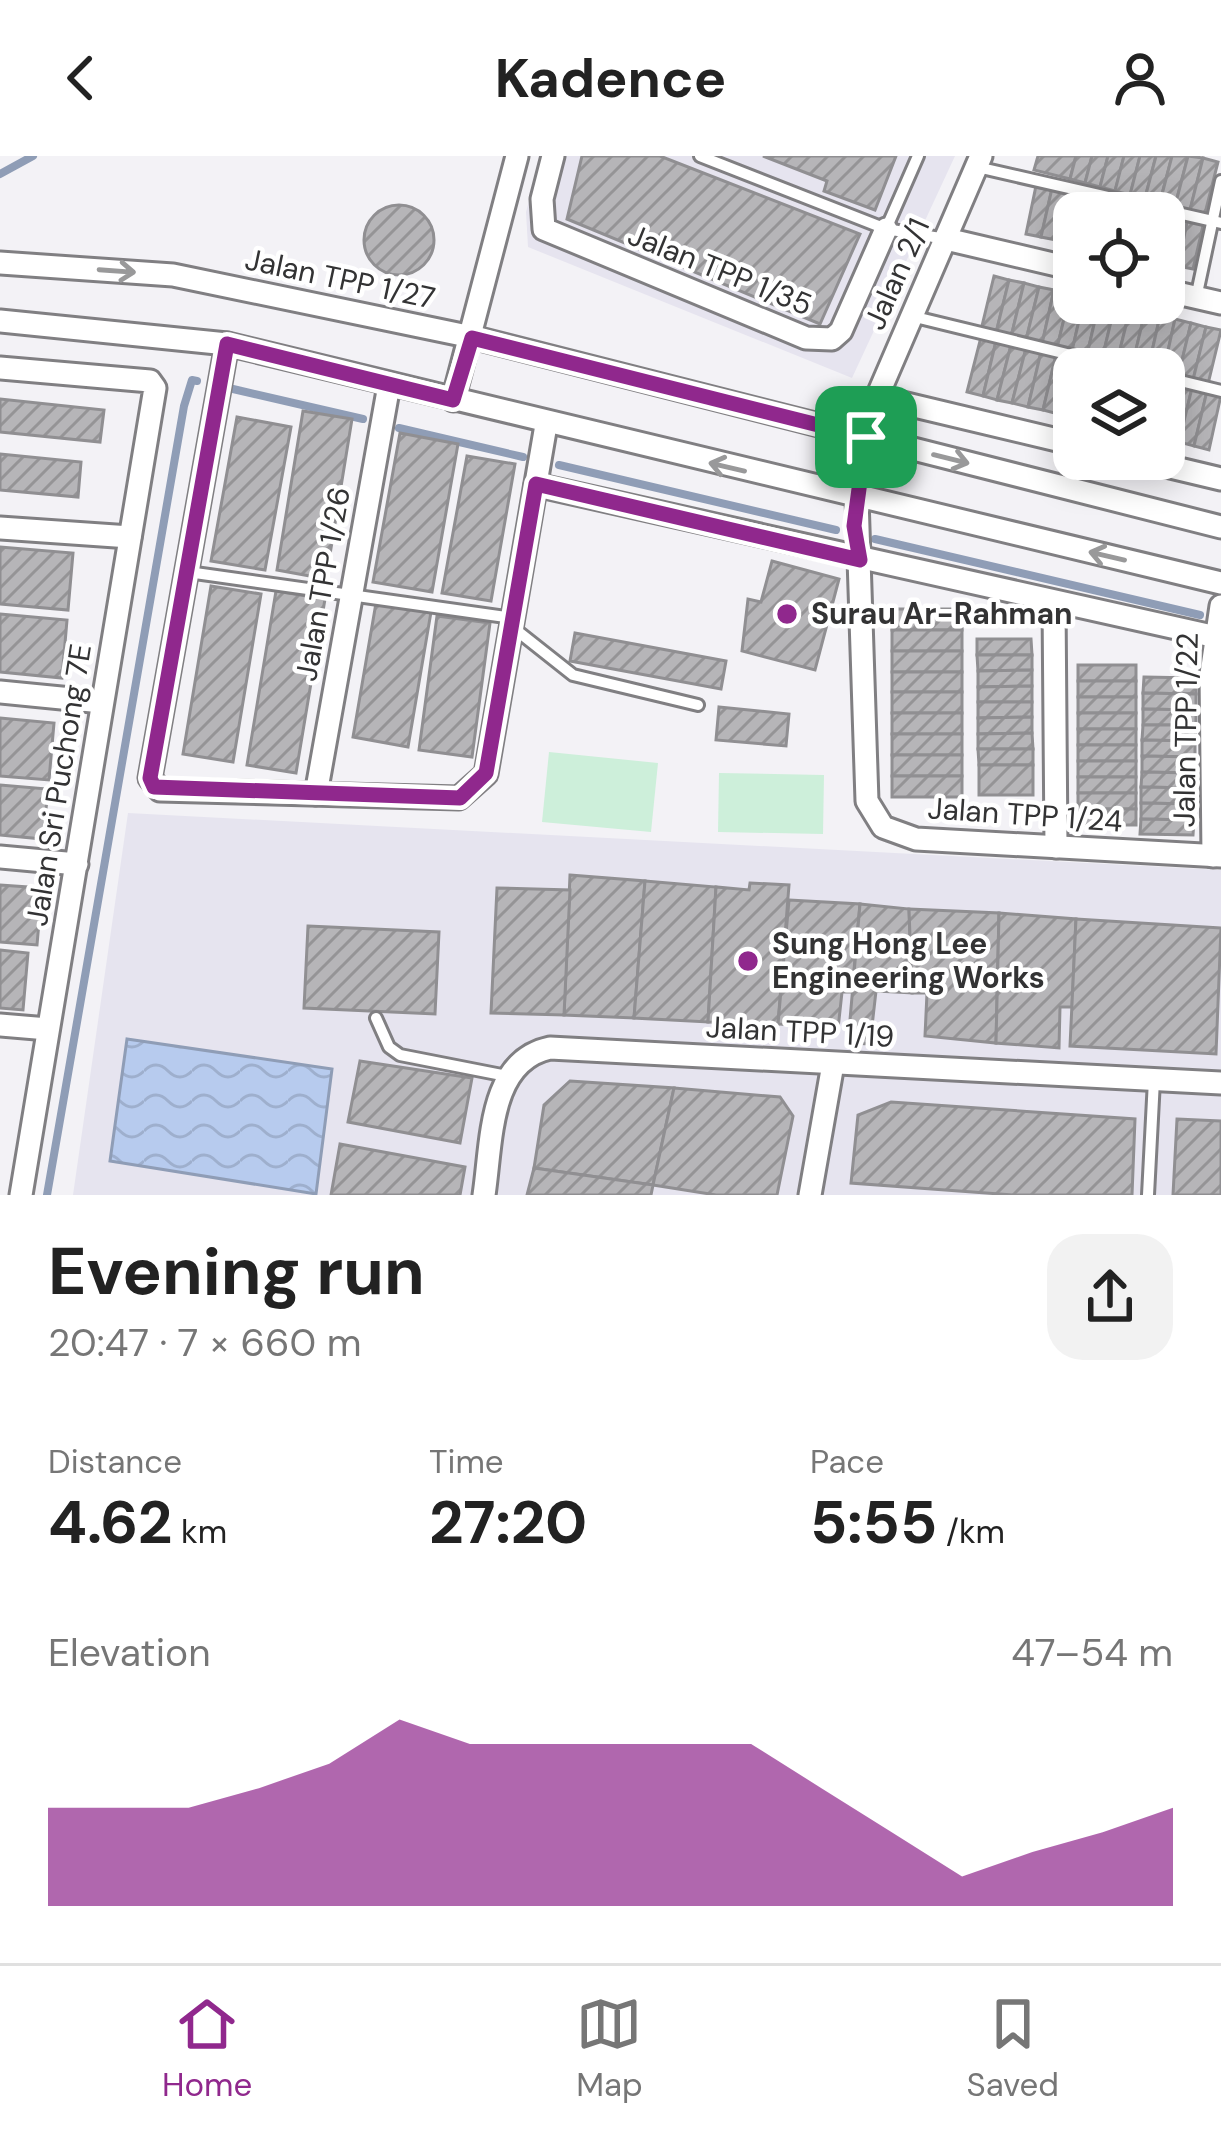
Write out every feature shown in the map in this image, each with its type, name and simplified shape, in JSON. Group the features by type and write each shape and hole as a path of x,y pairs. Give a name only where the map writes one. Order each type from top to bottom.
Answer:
{"street":[{"path":"453,400 517,156"},
{"name":"Jalan TPP 1/35","path":"553,156 542,199 544,229 806,338 832,339 841,331 886,229"},
{"name":"Jalan 2/1","path":"860,560 857,498 866,437 911,316 979,161"},
{"path":"946,239 1053,264"},
{"name":"Jalan TPP 1/27","path":"0,263 173,274 472,338 1221,527"},
{"path":"1185,295 1221,304"},
{"path":"0,321 227,344 547,425 1221,583"},
{"path":"227,344 150,778 154,787 460,798 475,789 486,773 547,425"},
{"name":"Jalan Sri Puchong 7E","path":"0,368 154,384 21,1195"},
{"name":"Jalan TPP 1/26","path":"316,794 389,385"},
{"path":"878,397 1053,439"},
{"path":"1185,470 1221,479"},
{"path":"536,484 1218,638"},
{"path":"0,528 130,537"},
{"name":"Jalan TPP 1/24","path":"860,560 865,783 872,815 884,827 916,839 1217,856"},
{"path":"1054,602 1056,847"},
{"name":"Jalan TPP 1/22","path":"1217,856 1221,607"},
{"path":"0,692 102,702"},
{"path":"0,857 77,864"},
{"path":"0,1024 48,1029"},
{"name":"Jalan TPP 1/19","path":"507,1076 530,1052 550,1048 1221,1083"},
{"path":"810,1195 833,1064"},
{"path":"484,1195 507,1076"}],"lane":[{"path":"700,156 886,229 946,239"},
{"path":"886,229 918,156"},
{"path":"979,161 1217,223"},
{"path":"1196,298 1217,223 1221,181"},
{"path":"911,316 1053,350"},
{"path":"1185,383 1221,392"},
{"path":"185,572 512,622 573,675 698,705"},
{"path":"376,1018 389,1047 400,1054 507,1076"},
{"path":"1148,1195 1154,1080"}],"shaded area":[{"path":"541,156 955,156 852,378 528,247 526,212"},
{"path":"128,813 1221,870 1221,1195 73,1195"}],"green space":[{"path":"549,752 658,763 651,832 542,822"},
{"path":"719,773 824,775 823,834 718,832"}],"water":[{"path":"127,1039 332,1069 316,1194 110,1161"}],"building":[{"path":"582,156 660,156 860,234 820,324 567,219"},
{"path":"763,156 896,156 875,210 824,191 827,181"},
{"path":"1038,156 1076,156 1070,179 1034,170"},
{"path":"1076,156 1092,156 1085,183 1070,179"},
{"path":"1092,156 1108,156 1100,187 1085,183"},
{"path":"1108,156 1124,156 1115,191 1100,187"},
{"path":"1124,156 1140,156 1131,192 1115,191"},
{"path":"1140,156 1156,156 1147,192 1131,192"},
{"path":"1156,156 1172,156 1163,192 1147,192"},
{"path":"1172,156 1188,156 1179,192 1163,192"},
{"path":"1188,156 1203,158 1190,210 1185,209 1185,192 1179,192"},
{"path":"1203,158 1218,162 1205,213 1190,210"},
{"path":"1037,181 1053,184 1041,237 1026,234"},
{"path":"1053,184 1068,188 1067,192 1053,192 1053,239 1041,237"},
{"path":"399,205 423,216 434,240 423,264 399,275 375,264 364,240 375,216"},
{"path":"1189,213 1205,217 1193,269 1185,267"},
{"path":"994,276 1009,280 996,333 981,330"},
{"path":"1009,280 1024,283 1011,337 996,333"},
{"path":"1024,283 1039,287 1026,340 1011,337"},
{"path":"1039,287 1053,290 1042,344 1026,340"},
{"path":"1053,294 1053,324 1063,324 1057,348 1042,344"},
{"path":"1191,323 1185,348 1169,348 1174,324"},
{"path":"1191,323 1206,327 1193,380 1185,378"},
{"path":"1063,324 1078,324 1073,348 1057,348"},
{"path":"1078,324 1094,324 1089,348 1073,348"},
{"path":"1094,324 1110,324 1105,348 1089,348"},
{"path":"1110,324 1126,324 1120,348 1105,348"},
{"path":"1126,324 1142,324 1136,348 1120,348"},
{"path":"1142,324 1158,324 1153,348 1136,348"},
{"path":"1158,324 1174,324 1169,348 1153,348"},
{"path":"1206,327 1221,330 1208,384 1193,380"},
{"path":"981,337 996,341 983,396 967,392"},
{"path":"996,341 1011,345 997,400 983,396"},
{"path":"1011,345 1026,348 1012,403 997,400"},
{"path":"1026,348 1041,352 1028,407 1012,403"},
{"path":"1041,352 1053,354 1043,410 1028,407"},
{"path":"1053,368 1053,413 1043,410"},
{"path":"1185,386 1192,388 1185,417"},
{"path":"1192,388 1207,391 1194,446 1185,444"},
{"path":"1207,391 1221,395 1209,450 1194,446"},
{"path":"0,399 104,410 100,442 0,432"},
{"path":"303,411 352,419 326,579 277,570"},
{"path":"237,417 291,427 265,570 211,561"},
{"path":"400,433 458,444 432,592 373,582"},
{"path":"0,454 81,462 78,497 0,490"},
{"path":"467,456 515,464 491,601 442,593"},
{"path":"0,547 73,553 68,610 0,604"},
{"name":"Surau Ar-Rahman","path":"772,561 839,579 815,670 742,651 748,599 761,602"},
{"path":"211,586 261,594 233,762 183,754"},
{"path":"276,591 325,599 296,773 247,765"},
{"path":"376,603 431,612 408,747 353,737"},
{"path":"892,609 962,609 962,630 892,630"},
{"path":"0,614 67,620 62,678 0,672"},
{"path":"437,616 490,623 472,757 419,750"},
{"path":"892,630 962,630 962,651 892,651"},
{"path":"575,633 726,661 721,689 570,661"},
{"path":"977,639 1031,639 1032,655 977,655"},
{"path":"892,651 962,651 962,672 892,672"},
{"path":"977,655 1032,655 1032,670 978,671"},
{"path":"1078,665 1136,665 1136,681 1078,681"},
{"path":"1032,670 1032,686 978,687 978,671"},
{"path":"892,672 962,672 962,692 892,692"},
{"path":"1144,677 1196,678 1196,694 1143,693"},
{"path":"1078,681 1136,681 1136,697 1078,697"},
{"path":"1032,686 1032,702 978,702 978,687"},
{"path":"892,692 962,692 962,713 892,713"},
{"path":"1143,693 1196,694 1196,710 1143,709"},
{"path":"1078,697 1136,697 1136,713 1078,713"},
{"path":"978,702 1032,702 1032,717 978,718"},
{"path":"719,707 789,714 786,746 716,740"},
{"path":"1143,709 1196,710 1196,725 1143,725"},
{"path":"892,713 962,713 962,734 892,734"},
{"path":"1078,713 1136,713 1136,729 1078,729"},
{"path":"1032,717 1032,733 978,734 978,718"},
{"path":"0,718 54,723 49,780 0,776"},
{"path":"1143,725 1196,725 1195,741 1142,740"},
{"path":"1078,729 1136,729 1136,745 1078,745"},
{"path":"1032,733 1033,749 978,749 978,734"},
{"path":"892,734 962,734 962,755 892,755"},
{"path":"1142,740 1195,741 1195,757 1142,756"},
{"path":"1078,745 1136,745 1136,761 1078,761"},
{"path":"978,749 1033,749 1033,765 979,765"},
{"path":"892,755 962,755 962,776 892,776"},
{"path":"1142,756 1195,757 1194,773 1142,772"},
{"path":"1078,761 1136,761 1136,777 1078,777"},
{"path":"979,765 1033,765 1033,795 979,795"},
{"path":"1142,772 1194,773 1194,788 1141,787"},
{"path":"892,776 962,776 962,797 892,797"},
{"path":"1078,777 1136,777 1136,793 1078,793"},
{"path":"0,785 48,789 43,839 0,835"},
{"path":"1141,787 1194,788 1194,804 1141,803"},
{"path":"1078,793 1136,793 1136,809 1078,809"},
{"path":"1141,803 1194,804 1194,820 1141,819"},
{"path":"1078,809 1136,809 1136,825 1078,825"},
{"path":"1141,819 1194,820 1193,835 1140,834"},
{"path":"570,875 645,881 634,1018 564,1015"},
{"path":"645,881 716,887 708,1022 634,1018"},
{"name":"Sung Hong Lee Engineering Works","path":"750,883 789,885 778,1024 708,1022 716,887 749,890"},
{"path":"0,885 42,888 37,945 0,942"},
{"path":"497,888 570,890 564,1015 491,1013"},
{"path":"789,900 860,904 852,992 842,992 838,1029 778,1024"},
{"path":"860,904 909,909 912,993 876,991 870,1044 848,1043"},
{"path":"909,909 999,913 996,1043 925,1036 927,993 912,993"},
{"path":"999,913 1076,919 1072,1007 1060,1007 1059,1048 996,1043"},
{"path":"1076,919 1221,928 1216,1054 1070,1046"},
{"path":"308,926 439,932 435,1014 304,1008"},
{"path":"0,950 28,953 23,1010 0,1008"},
{"path":"360,1061 472,1078 460,1143 348,1122"},
{"path":"570,1081 674,1088 653,1185 534,1168 544,1105"},
{"path":"674,1088 780,1097 793,1116 777,1195 716,1195 653,1185"},
{"path":"891,1102 1135,1119 1132,1195 1013,1195 851,1183 858,1115"},
{"path":"1177,1119 1221,1121 1221,1195 1173,1195"},
{"path":"340,1144 465,1167 460,1195 331,1195"},
{"path":"534,1168 653,1185 651,1195 527,1195"}],"waterway":[{"path":"0,174 33,156"},
{"path":"47,1195 184,406 192,380 197,381"},
{"path":"233,389 363,419"},
{"path":"399,428 523,457"},
{"path":"559,465 836,530"},
{"path":"875,539 1200,615"}],"place":[{"name":"Surau Ar-Rahman","path":"787,614"},
{"name":"Sung Hong Lee Engineering Works","path":"748,961"}],"route":[{"path":"472,338 866,437 854,526 860,560 536,484 486,773 475,789 460,798 154,787 150,778 227,344 453,400 472,338"}]}
